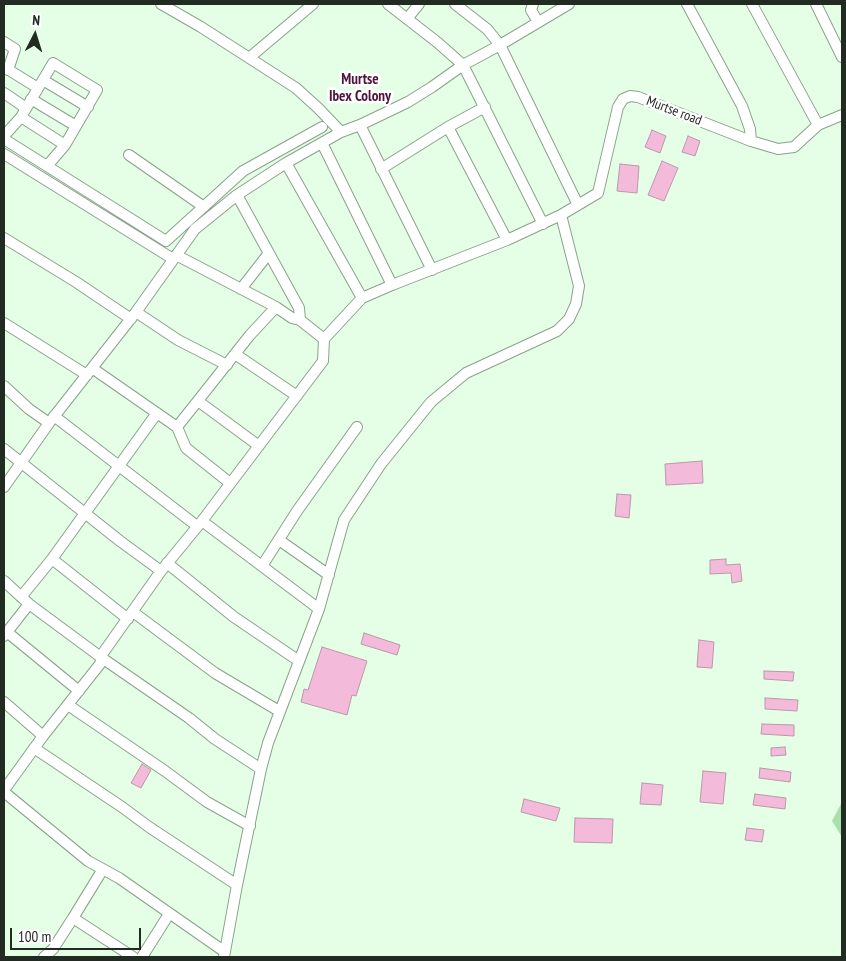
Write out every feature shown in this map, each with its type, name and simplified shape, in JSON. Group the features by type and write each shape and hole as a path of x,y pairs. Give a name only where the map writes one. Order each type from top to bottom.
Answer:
{"street":[{"path":"161,4 296,88 341,132"},
{"path":"249,58 313,4"},
{"path":"388,4 463,65 543,224"},
{"path":"407,19 419,4"},
{"path":"455,4 487,29 500,45 578,205"},
{"path":"521,4 532,7 538,22"},
{"path":"4,488 51,420 134,316 195,229 237,195 286,163 341,132 408,102 463,65 569,4"},
{"path":"687,4 742,106 750,129 751,141"},
{"path":"752,4 818,125"},
{"path":"816,4 842,57"},
{"path":"4,42 15,49 6,68 88,107"},
{"path":"47,166 65,145 98,90 53,63 26,108 4,138 47,166 166,241 243,172 322,127"},
{"path":"4,94 26,108 65,145"},
{"name":"Murtse road","path":"362,298 543,224 598,193 618,107 623,99 630,96 638,97 751,141 778,149 794,147 818,125 842,115"},
{"path":"382,169 448,127 485,107"},
{"path":"26,108 76,126"},
{"path":"360,125 432,270"},
{"path":"448,127 507,240"},
{"path":"322,143 392,285"},
{"path":"4,154 174,257 241,288 292,318 300,320 324,339"},
{"path":"129,155 204,207"},
{"path":"286,163 362,298 324,339 323,361 164,567 103,652 100,664 43,736 4,792 88,862 120,878 224,954 261,769 279,711 319,609 344,520 381,464 430,402 466,373 557,331 569,320 576,304 579,286 561,215"},
{"path":"237,195 299,308 300,320"},
{"path":"4,238 134,316 227,365"},
{"path":"241,288 270,253"},
{"path":"177,427 250,335 276,307"},
{"path":"4,323 89,371 177,427 186,448 230,483"},
{"path":"235,354 297,396"},
{"path":"4,386 29,409 51,420 120,467 199,524 262,566 319,609"},
{"path":"198,401 259,446"},
{"path":"79,691 6,630 85,512 120,467 157,413"},
{"path":"262,566 357,427"},
{"path":"4,449 120,541 164,567 299,661"},
{"path":"279,540 329,575"},
{"path":"52,560 216,673 279,711"},
{"path":"4,582 102,658 189,718 215,739 261,769"},
{"path":"4,702 43,736"},
{"path":"68,706 165,771 207,802 250,826"},
{"path":"34,748 237,885"},
{"path":"44,957 53,949 102,869"},
{"path":"142,957 169,914"},
{"path":"73,918 133,957"}],"green space":[{"path":"842,802 842,837 832,821"}],"building":[{"path":"652,130 666,136 660,153 645,147"},
{"path":"688,136 700,141 695,156 682,152"},
{"path":"662,161 678,168 664,201 648,195"},
{"path":"620,164 639,166 637,193 617,191"},
{"path":"702,461 703,483 666,485 665,464"},
{"path":"617,494 631,495 629,518 615,516"},
{"path":"726,559 726,565 740,564 742,581 732,583 731,573 710,574 710,560"},
{"path":"364,633 400,645 397,655 361,644"},
{"path":"699,640 714,642 712,668 697,667"},
{"path":"322,647 367,661 356,696 352,695 347,715 301,702 304,689 308,690"},
{"path":"764,671 794,672 793,681 764,679"},
{"path":"765,698 798,700 797,711 765,709"},
{"path":"762,724 794,725 794,736 761,734"},
{"path":"785,747 786,755 771,756 771,748"},
{"path":"142,764 151,770 141,788 131,783"},
{"path":"760,768 791,772 790,782 759,778"},
{"path":"703,771 726,773 723,804 700,802"},
{"path":"642,783 663,785 661,805 640,804"},
{"path":"755,794 786,798 785,809 753,805"},
{"path":"524,799 560,808 556,821 521,812"},
{"path":"575,818 613,819 612,843 574,842"},
{"path":"747,828 764,830 762,842 745,840"}],"district":[{"name":"Murtse Ibex Colony","path":"360,88"}]}
